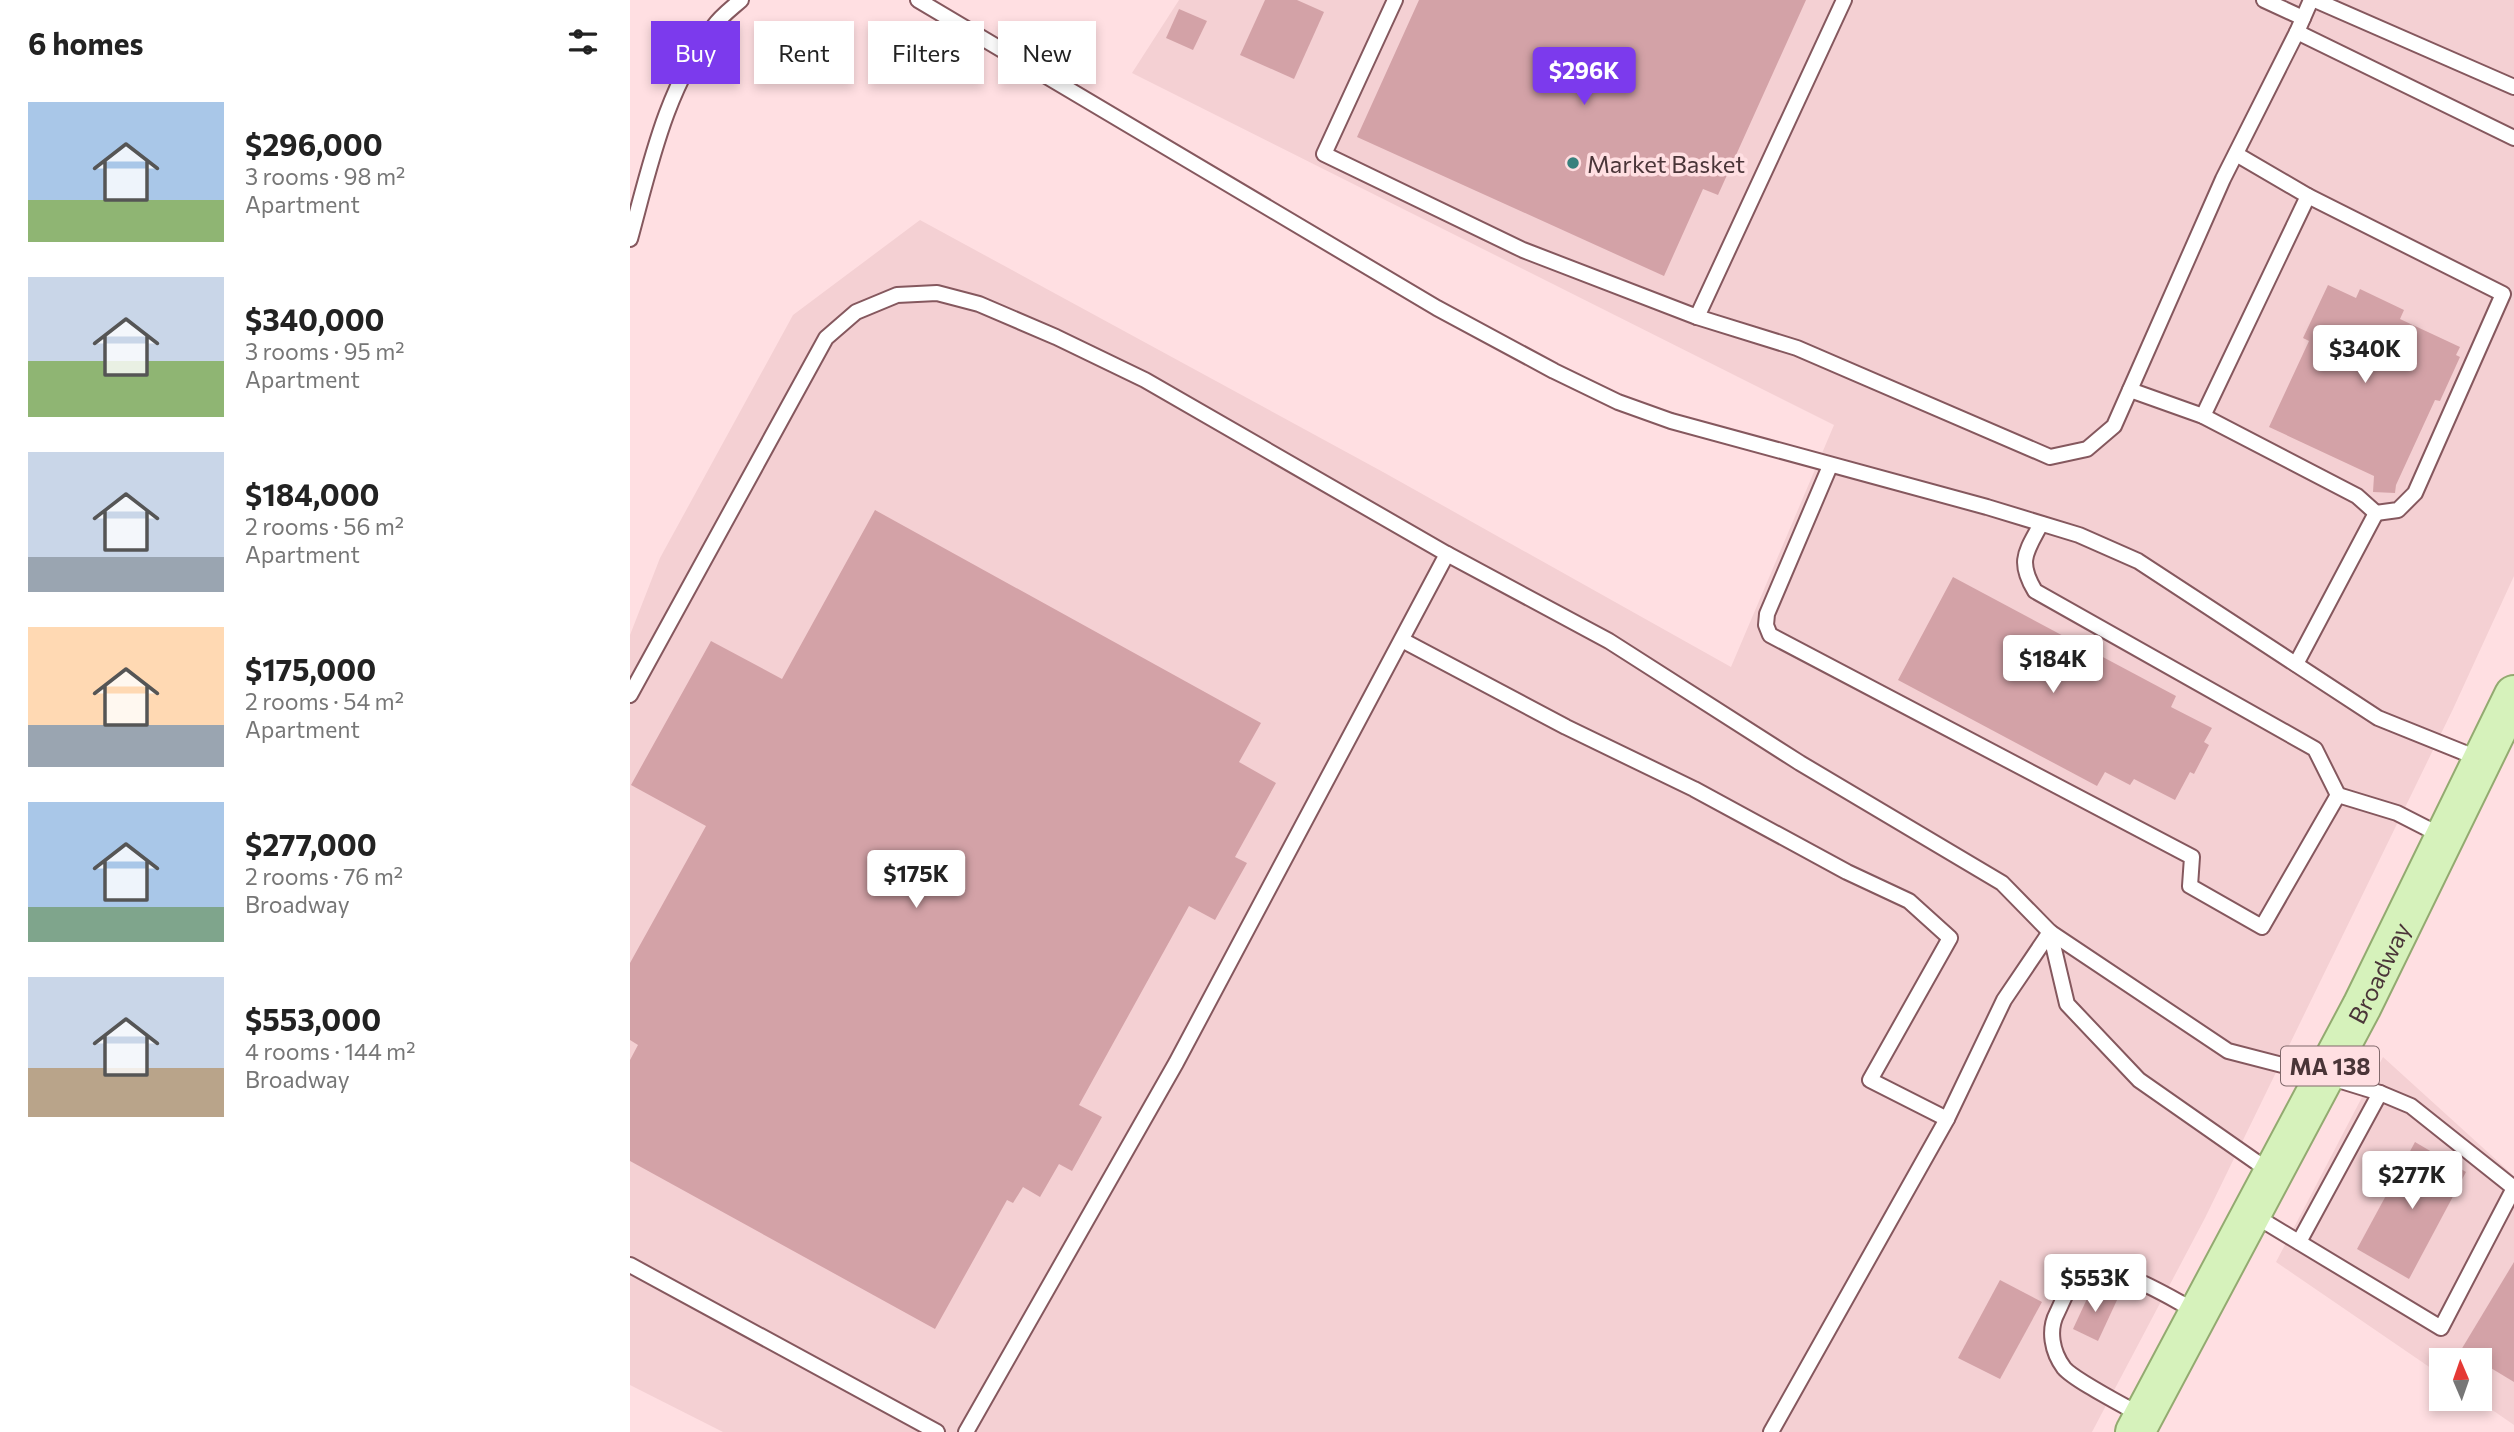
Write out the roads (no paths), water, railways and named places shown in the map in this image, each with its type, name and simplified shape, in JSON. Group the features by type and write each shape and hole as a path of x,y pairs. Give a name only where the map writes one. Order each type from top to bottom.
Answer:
{"main road":[{"name":"Broadway","path":"2139,1425 2325,1076 2514,695"}],"lane":[{"path":"630,239 662,127 686,69 715,25 741,0"},
{"path":"918,0 1437,308 1554,371 1618,402 1671,421 1987,507 2079,535 2138,561 2378,718 2483,760"},
{"path":"1395,0 1324,154 1523,250 1697,317 1797,348 2050,457 2087,449 2114,426 2236,154 2313,0 2514,87"},
{"path":"1697,317 1844,0"},
{"path":"2264,0 2300,25 2514,138"},
{"path":"2130,390 2203,416 2357,496 2376,513 2398,510 2415,493 2504,294 2308,196 2236,154"},
{"path":"2203,416 2308,196"},
{"path":"630,695 826,338 856,312 897,295 937,293 979,304 1145,380 1447,554 1609,641 1779,750 2002,883 2050,932 2228,1051 2325,1076 2411,1106 2514,1188 2441,1328 2251,1213"},
{"path":"1830,466 1767,614 1766,625 1770,635 2192,857 2190,886 2262,927 2338,795"},
{"path":"2296,664 2376,513"},
{"path":"2041,524 2024,557 2025,574 2035,591 2315,749 2338,795 2397,813 2445,838"},
{"path":"966,1432 1176,1063 1447,554"},
{"path":"1402,639 1566,727 1694,789 1847,872 1909,901 1950,938 1870,1080 1947,1119"},
{"path":"1771,1432 1947,1119 2004,1000 2050,932"},
{"path":"2050,932 2067,1004 2139,1080 2273,1173"},
{"path":"2299,1242 2380,1093"},
{"path":"630,1265 937,1432"},
{"path":"2139,1425 2065,1369 2053,1349 2051,1323 2082,1273 2097,1269 2117,1272 2198,1312"}],"place":[{"name":"Market Basket","path":"1573,163"}]}
